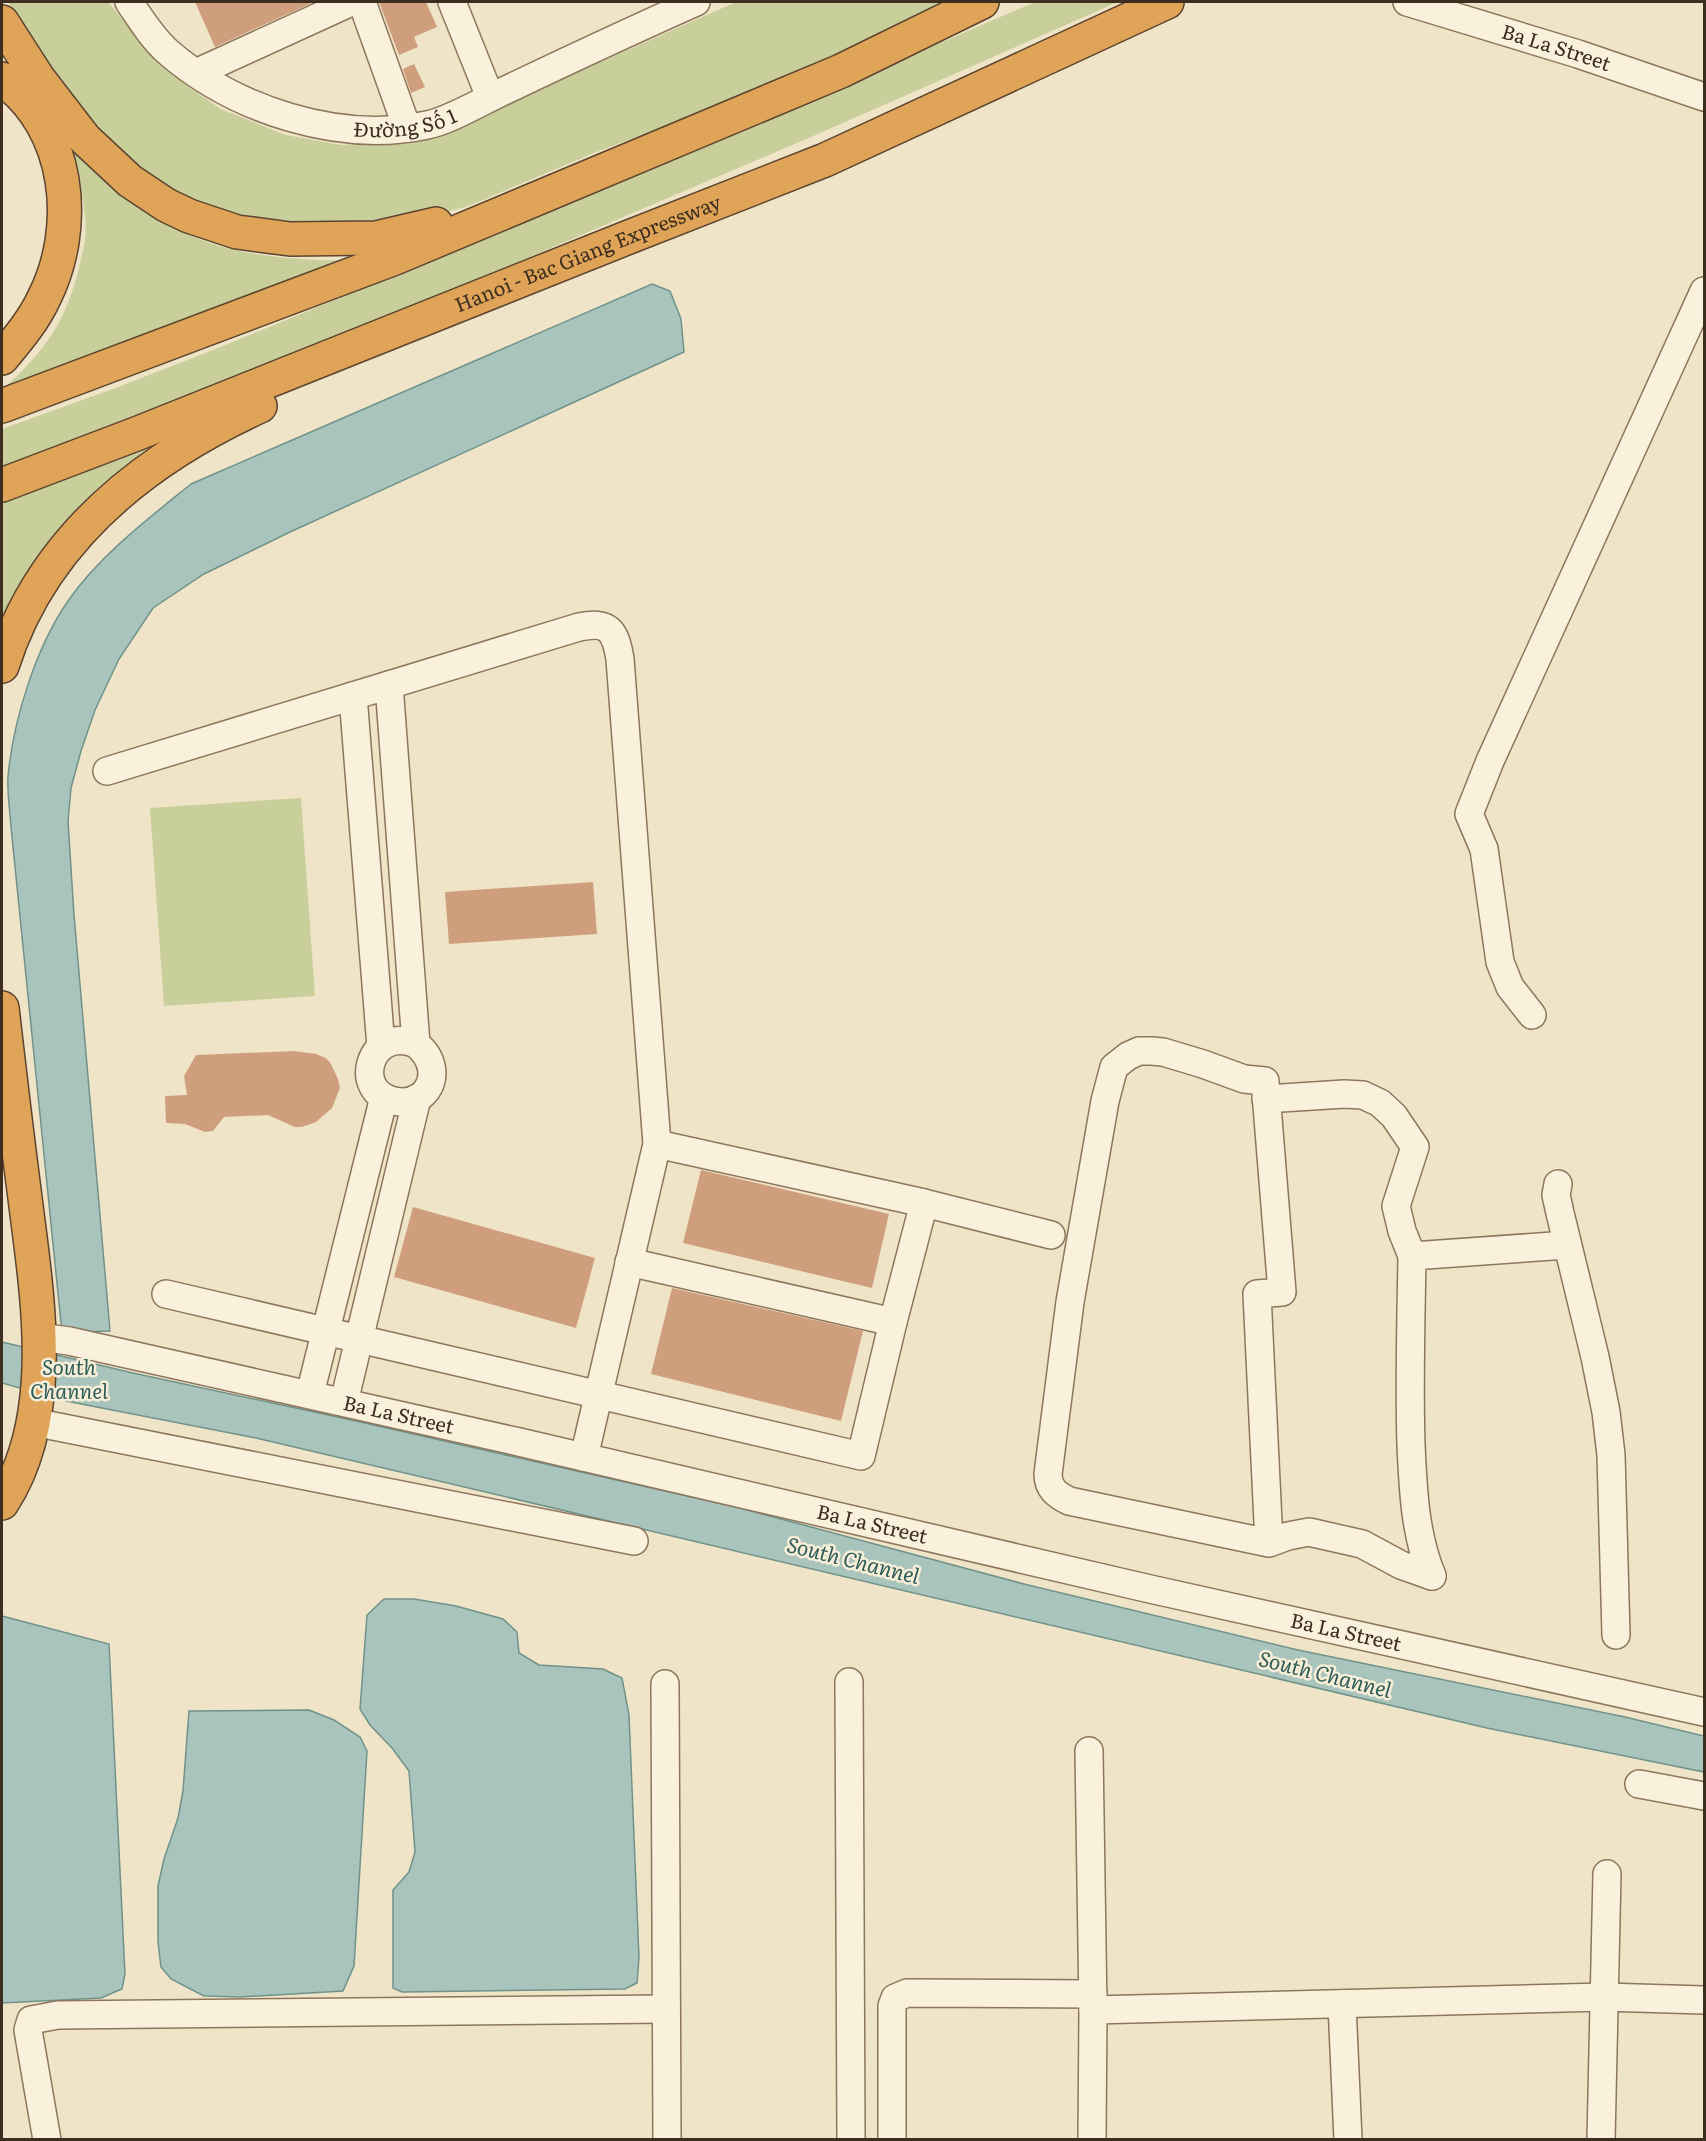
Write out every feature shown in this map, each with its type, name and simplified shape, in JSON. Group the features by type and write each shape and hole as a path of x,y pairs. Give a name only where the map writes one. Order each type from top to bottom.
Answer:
{"highway":[{"path":"2,406 395,258 841,71 982,2"},
{"name":"Hanoi - Bac Giang Expressway","path":"2,485 825,160 1167,2"},
{"path":"2,22 38,78 85,139 130,181 166,205 189,216 215,226 261,237 376,238 434,224 792,92"},
{"path":"2,79 17,90 40,118 50,138 58,159 65,208 58,260 44,299 2,358"},
{"path":"2,666 17,625 56,560 98,511 142,473 171,453 233,418 629,237"},
{"path":"2,1008 32,1262 28,1328"},
{"path":"2,1180 38,1386 24,1416 11,1434 2,1457"},
{"path":"2,1503 20,1465 24,1416"}],"street":[{"name":"Đường Số 1","path":"129,2 167,51 196,73 225,90 282,115 312,124 373,131 429,125 692,2"},
{"path":"196,73 351,2"},
{"path":"362,2 407,128"},
{"path":"452,2 490,97"},
{"name":"Ba La Street","path":"1407,2 1578,54 1704,97"},
{"path":"1532,1015 1510,987 1500,962 1484,849 1469,814 1490,761 1704,291"},
{"path":"107,771 579,627 596,624 605,626 611,631 617,644 620,660 657,1144 584,1457"},
{"path":"389,685 417,1044"},
{"path":"353,696 381,1047"},
{"path":"397,1040 417,1044 430,1059 432,1078 427,1089 411,1101 400,1103 384,1097 373,1086 370,1076 373,1057 381,1047 397,1040"},
{"path":"1266,1099 1363,1095 1380,1103 1394,1116 1414,1147 1396,1206 1402,1231 1412,1256 1409,1387 1414,1505 1424,1558 1432,1576 1401,1565 1362,1544 1309,1532 1269,1543 1069,1501 1053,1492 1048,1481 1070,1302 1104,1101 1114,1067 1128,1056 1139,1052 1163,1052 1244,1079 1265,1081 1266,1099 1282,1292 1257,1294 1269,1543"},
{"path":"310,1394 384,1097"},
{"path":"344,1402 417,1098"},
{"path":"657,1144 924,1203 1051,1235"},
{"path":"1558,1184 1556,1195 1606,1412 1611,1455 1616,1635"},
{"path":"166,1294 861,1456 924,1203"},
{"path":"1412,1256 1567,1245"},
{"path":"629,1262 893,1322"},
{"name":"Ba La Street","path":"28,1328 69,1341 310,1394 1127,1583 1704,1712"},
{"path":"24,1416 634,1541"},
{"path":"849,1682 851,2139"},
{"path":"665,1684 667,2139"},
{"path":"1089,1751 1093,2002 1092,2139"},
{"path":"1639,1784 1704,1796"},
{"path":"1601,2139 1607,1874"},
{"path":"892,2139 892,2006 895,1998 907,1993 1093,2002 1342,2004 1603,1997 1704,2000"},
{"path":"1342,2004 1348,2139"},
{"path":"47,2139 28,2030 31,2020 58,2015 666,2009"}],"green space":[{"path":"8,2 108,2 146,48 189,87 221,109 286,135 341,145 398,142 504,105 736,2 963,2 820,68 594,153 466,207 397,224 282,228 184,201 92,133"},
{"path":"1035,2 1118,2 811,137 375,323 2,467 2,429 213,350 554,210"},
{"path":"60,128 136,202 168,224 197,238 226,248 288,258 385,262 2,390 30,362 52,334 75,284 83,252 86,229 82,195"},
{"path":"155,442 95,497 2,639 2,501"},
{"path":"301,798 315,996 164,1006 150,808"}],"water":[{"path":"652,284 670,291 681,319 684,352 290,532 204,574 153,608 119,659 95,710 81,751 71,788 68,821 110,1331 62,1333 8,796 11,755 21,708 36,662 56,619 80,584 109,553 191,484"},
{"name":"South Channel","path":"2,1342 740,1508 1024,1584 1298,1650 1625,1717 1704,1736 1704,1772 1487,1728 256,1438 66,1401 2,1383"},
{"path":"384,1599 414,1599 456,1606 503,1619 517,1632 519,1653 539,1665 603,1669 622,1678 629,1715 639,1958 637,1983 625,1989 402,1992 393,1988 393,1890 409,1872 415,1852 409,1771 392,1748 370,1725 360,1709 367,1615"},
{"path":"2,1616 109,1644 125,1974 122,1989 101,1998 2,2003"},
{"path":"309,1710 334,1720 360,1737 367,1751 354,1966 343,1991 240,1997 204,1996 171,1979 161,1967 158,1942 158,1886 164,1859 178,1818 183,1791 189,1711"}],"building":[{"path":"195,2 314,2 215,47"},
{"path":"379,2 426,2 437,27 414,37 418,47 399,55"},
{"path":"414,64 425,87 411,93 403,69"},
{"path":"593,882 597,934 449,944 445,892"},
{"path":"294,1051 326,1058 338,1079 340,1088 332,1108 316,1122 295,1127 268,1115 224,1117 213,1131 205,1132 185,1124 166,1123 165,1096 187,1095 184,1076 196,1055"},
{"path":"701,1170 889,1214 872,1288 683,1243"},
{"path":"413,1207 595,1258 576,1328 394,1277"},
{"path":"672,1288 863,1331 841,1421 651,1374"}]}
